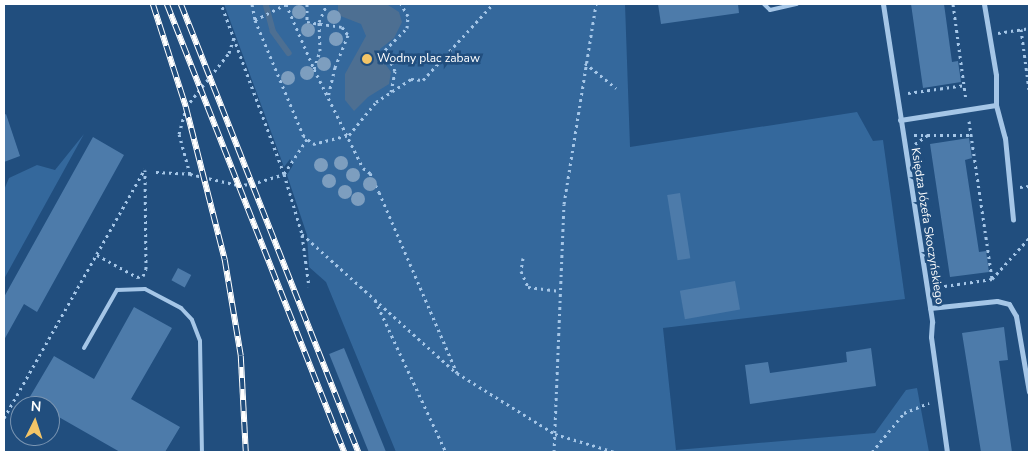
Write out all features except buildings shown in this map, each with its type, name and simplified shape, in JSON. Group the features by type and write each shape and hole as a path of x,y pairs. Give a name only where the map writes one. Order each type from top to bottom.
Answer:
{"street":[{"name":"Księdza Józefa Skoczyńskiego","path":"883,4 930,308 931,337 947,452"},
{"path":"984,4 996,76 996,104 1005,138 1013,220"},
{"path":"900,120 996,104"},
{"path":"930,308 997,301 1009,304 1016,316 1029,392"}],"lane":[{"path":"764,4 770,10 797,4"},
{"path":"84,348 117,290 145,289 181,308 192,320 200,341 202,452"}],"path":[{"path":"221,4 250,90 284,174 302,234 309,288"},
{"path":"252,4 255,20 307,139 313,144 349,135 376,102 411,78 423,80 493,4"},
{"path":"255,20 286,4 328,98 349,135 363,168 370,173 379,192 457,373"},
{"path":"308,4 307,22 342,27 348,35 335,67 328,98"},
{"path":"314,69 320,51 319,24 327,4"},
{"path":"390,92 395,71 385,50 407,28 408,16 401,4"},
{"path":"554,452 564,204 585,63 596,4"},
{"path":"953,4 992,279"},
{"path":"988,34 1029,28"},
{"path":"1021,29 1029,90"},
{"path":"190,174 179,134 186,107 229,53 234,38"},
{"path":"585,63 616,88"},
{"path":"908,93 965,85"},
{"path":"914,135 971,135"},
{"path":"915,145 928,135"},
{"path":"156,172 190,174 238,185 252,184 284,174 307,139"},
{"path":"4,418 125,203 145,169 146,269 143,276 137,277 96,255"},
{"path":"302,234 457,373 555,434 615,452"},
{"path":"935,288 992,279 1029,238"},
{"path":"523,258 522,270 528,287 560,291"},
{"path":"374,297 446,452"},
{"path":"872,452 904,413 929,403"}],"shaded area":[{"path":"224,4 625,4 630,147 857,112 873,141 883,140 905,299 663,328 676,450 875,433 906,390 917,388 929,452 396,452 326,282 309,267 307,235 287,175 293,165 290,159 284,167"},
{"name":"Wodny plac zabaw","path":"338,5 388,5 399,12 402,22 394,38 380,49 380,57 391,72 389,84 368,97 354,111 345,100 345,74 366,36 361,24 338,15"},
{"path":"84,134 4,279 4,190 9,178 37,165 55,170"}],"waterway":[{"path":"266,4 273,31 289,53"}],"railway":[{"path":"153,4 186,107 225,260 241,356 246,452"},
{"path":"167,4 344,452"},
{"path":"181,4 358,452"}],"place":[{"name":"Wodny plac zabaw","path":"367,59"}]}
